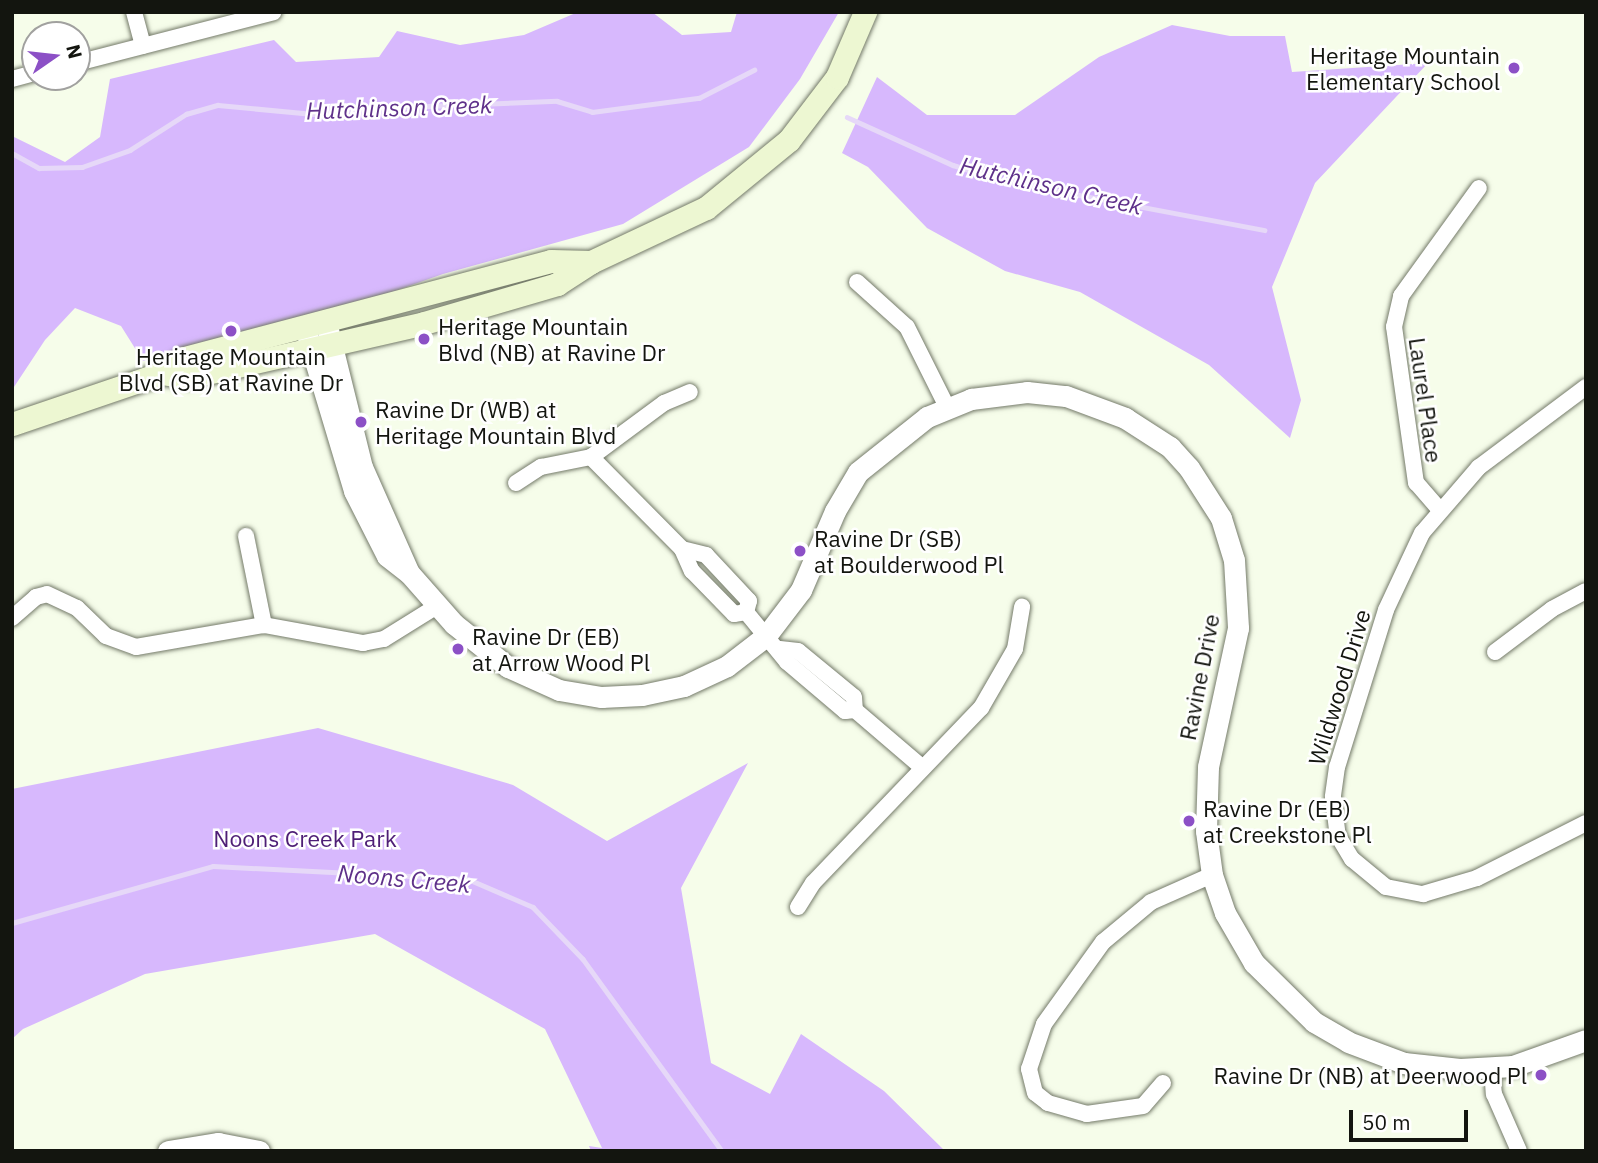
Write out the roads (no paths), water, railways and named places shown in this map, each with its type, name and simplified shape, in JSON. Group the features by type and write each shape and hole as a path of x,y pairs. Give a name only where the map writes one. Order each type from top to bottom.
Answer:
{"main road":[{"path":"162,373 189,377 321,347 557,284 591,261 706,208 764,163 832,86 865,12"},
{"path":"12,424 162,373 184,358 551,261 591,261"}],"street":[{"path":"134,12 143,46"},
{"path":"91,59 274,12"},
{"name":"Laurel Place","path":"1440,509 1416,483 1394,327 1401,296 1479,188"},
{"path":"857,282 907,327 947,407"},
{"name":"Ravine Drive","path":"315,322 354,491 387,556 409,573 437,606 508,667 559,690 601,697 642,695 684,686 773,643 801,590 835,511 858,472 894,438 947,407 990,395 1027,392 1089,402 1125,418 1170,447 1211,498 1231,548 1238,611 1205,790 1212,875 1224,913 1254,964 1314,1022 1349,1042 1404,1063 1428,1068 1492,1068 1535,1061 1586,1040"},
{"name":"Wildwood Drive","path":"1586,387 1499,450 1440,509 1397,582 1337,767 1333,797 1338,836 1352,859 1375,880 1423,894 1469,881 1586,823"},
{"path":"516,483 541,467 592,457 664,403 690,392"},
{"path":"592,457 682,549 692,571 734,614 746,612 787,662 845,711 855,710 923,768"},
{"path":"246,536 264,625"},
{"path":"12,618 36,597 64,591 97,630 120,644 136,647 264,625 363,643 384,639 437,606"},
{"path":"1495,652 1552,609 1586,591"},
{"path":"798,907 813,883 981,708 1015,649 1022,607"},
{"path":"1163,1083 1143,1106 1087,1114 1042,1098 1030,1081 1029,1069 1044,1024 1103,942 1151,902 1212,875"},
{"path":"1492,1068 1496,1098 1519,1151"},
{"path":"168,1151 218,1143 259,1151"}],"waterway":[{"name":"Hutchinson Creek","path":"12,153 39,168 82,167 130,150 186,114 218,105 324,115 354,109 557,101 592,112 699,98 754,70"},
{"name":"Hutchinson Creek","path":"847,117 953,165 1005,181 1264,230"},
{"name":"Noons Creek","path":"12,923 213,866 468,879 533,907 583,959 722,1151"}],"place":[{"name":"Heritage Mountain Elementary School","path":"1514,68"},
{"name":"Heritage Mountain Blvd (SB) at Ravine Dr","path":"231,331"},
{"name":"Heritage Mountain Blvd (NB) at Ravine Dr","path":"424,339"},
{"name":"Ravine Dr (WB) at Heritage Mountain Blvd","path":"361,422"},
{"name":"Ravine Dr (SB) at Boulderwood Pl","path":"800,551"},
{"name":"Ravine Dr (EB) at Arrow Wood Pl","path":"458,649"},
{"name":"Ravine Dr (EB) at Creekstone Pl","path":"1189,821"},
{"name":"Ravine Dr (NB) at Deerwood Pl","path":"1541,1075"}],"park label":[{"name":"Noons Creek Park","path":"305,838"}]}
